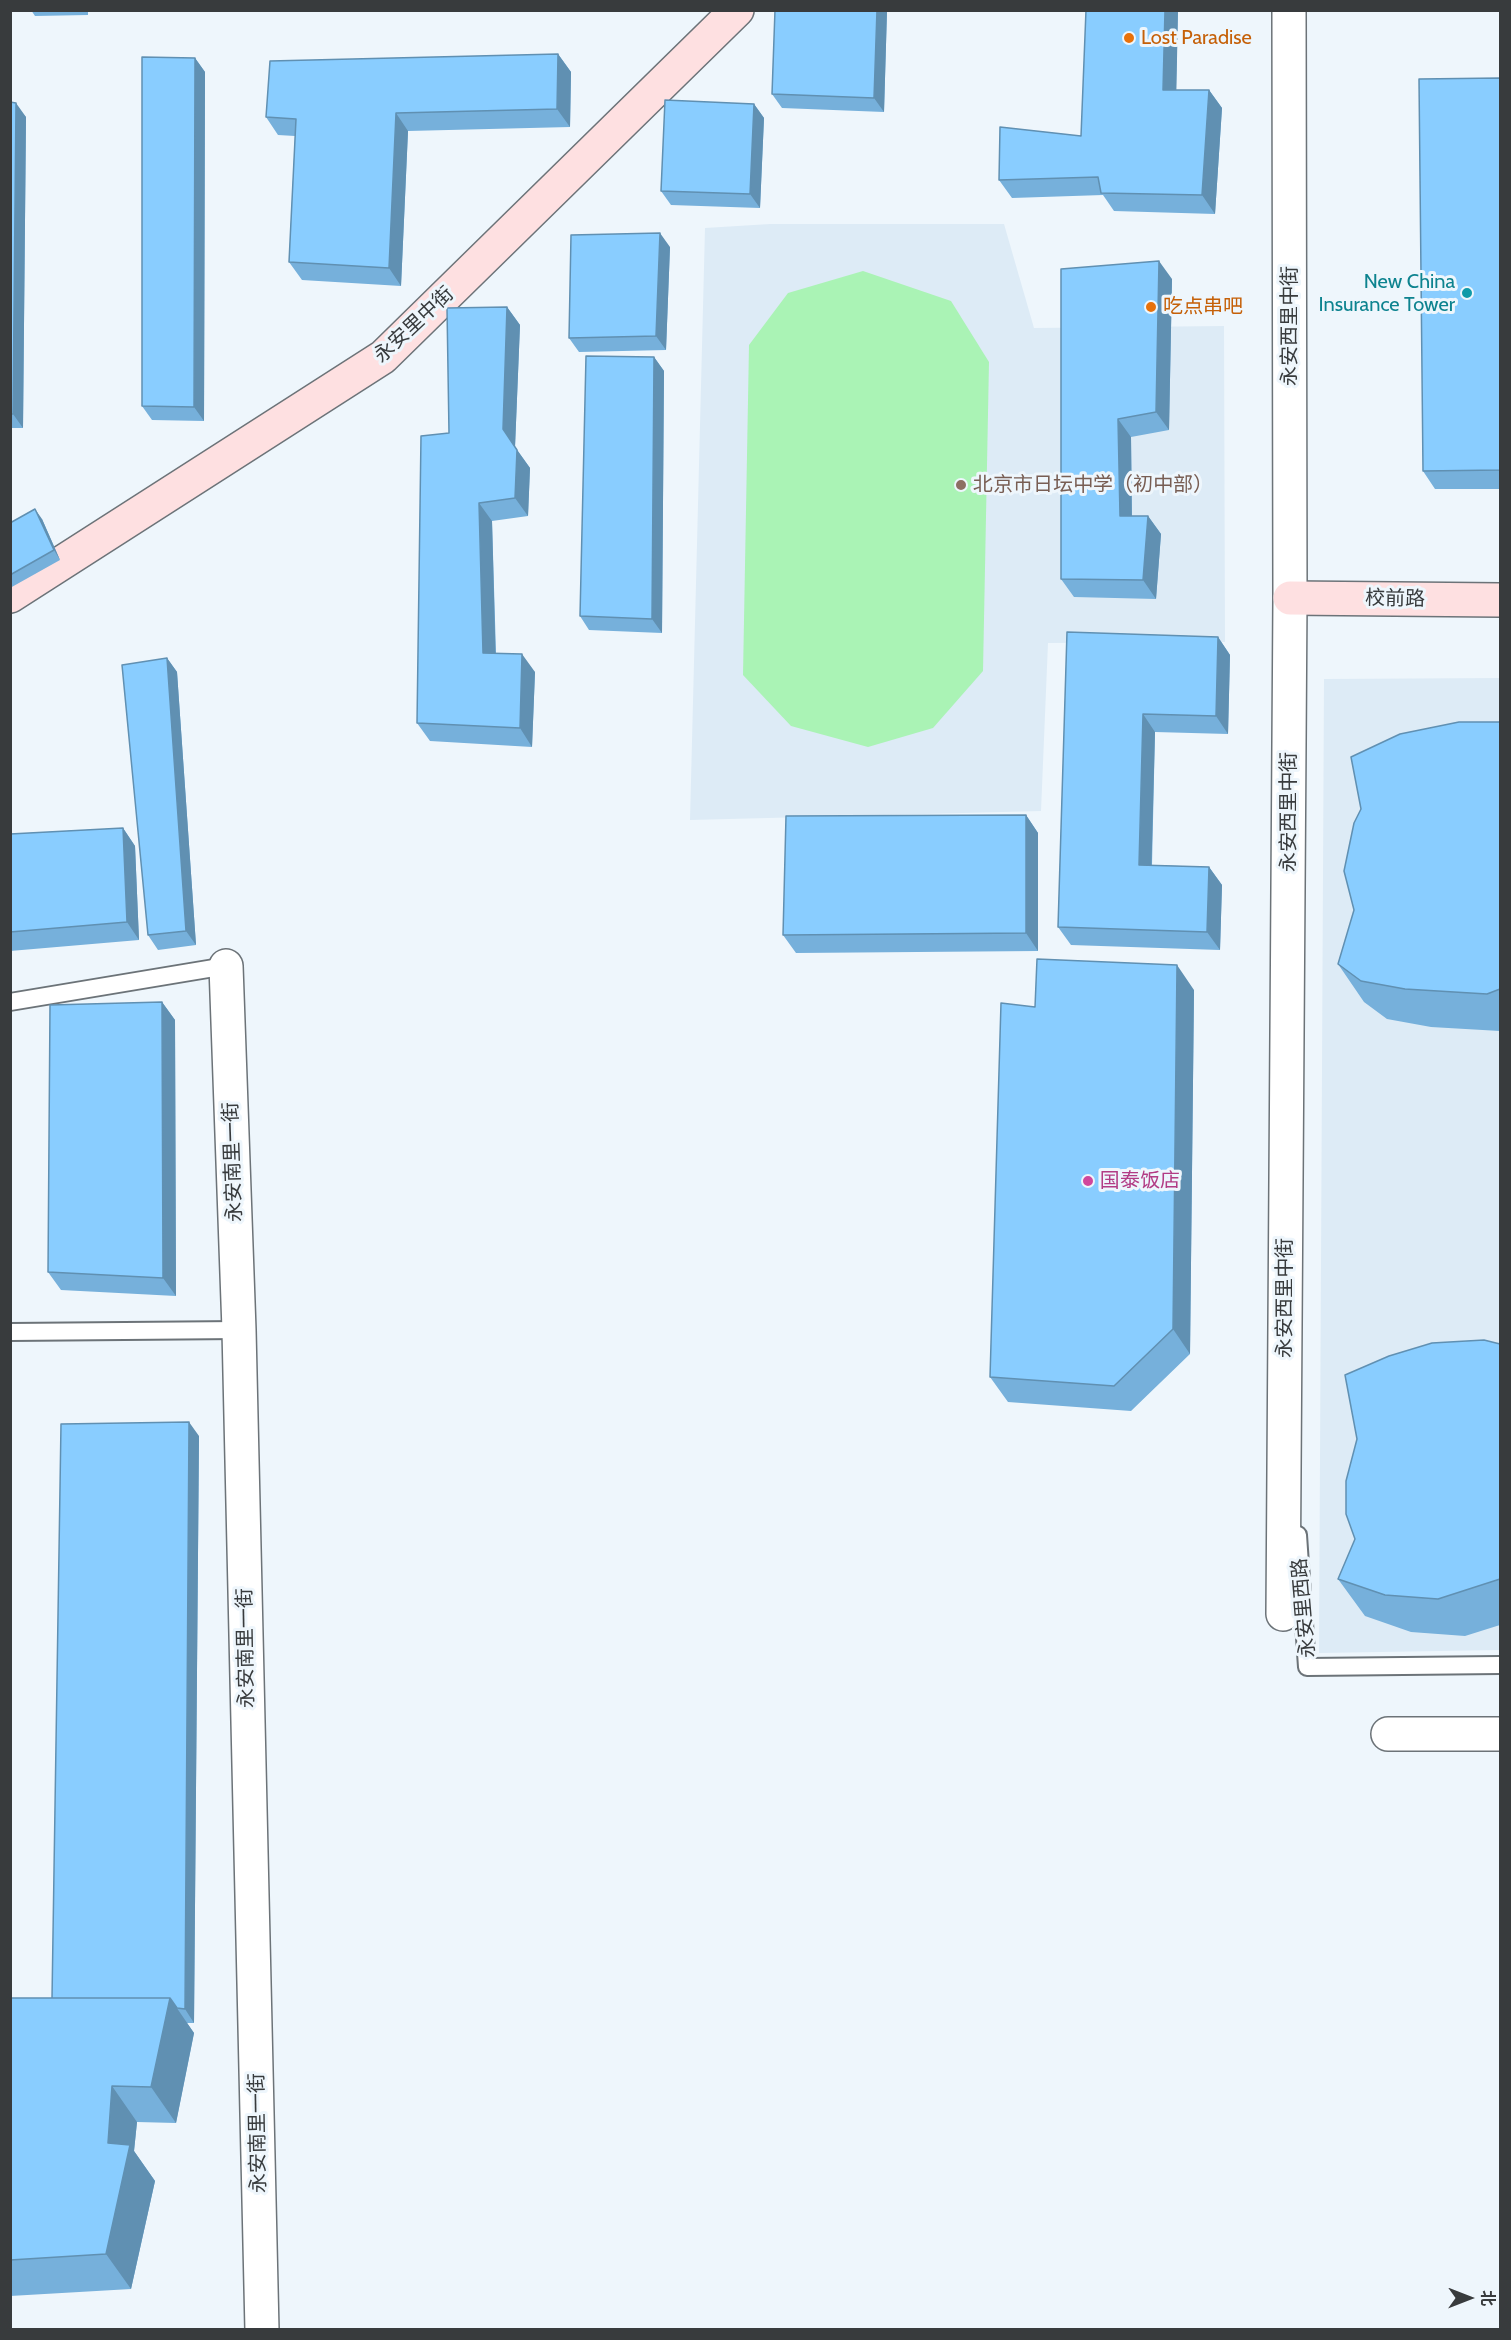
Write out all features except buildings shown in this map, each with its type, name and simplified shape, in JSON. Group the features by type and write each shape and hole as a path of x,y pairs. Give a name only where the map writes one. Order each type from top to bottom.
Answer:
{"street":[{"name":"永安里中街","path":"10,596 383,357 736,10"},
{"name":"永安西里中街","path":"1283,1614 1290,598 1289,10"},
{"name":"校前路","path":"1290,598 1500,600"},
{"name":"永安南里一街","path":"226,966 239,1330 262,2330"},
{"path":"1388,1734 1500,1734"}],"lane":[{"path":"10,1002 226,966"},
{"path":"10,1332 239,1330"},
{"name":"永安里西路","path":"1283,1432 1296,1501 1307,1666 1500,1665"}],"shaded area":[{"name":"北京市日坛中学（初中部）","path":"770,224 1004,224 1034,328 1224,326 1225,642 1048,643 1041,811 690,820 705,228"},
{"path":"1500,678 1500,1650 1319,1653 1324,679"}],"green space":[{"path":"863,271 951,301 989,362 983,671 933,728 868,747 791,726 743,675 749,345 788,293"}],"place":[{"name":"Lost Paradise","path":"1129,38"},
{"name":"New China Insurance Tower","path":"1467,293"},
{"name":"吃点串吧","path":"1151,307"},
{"name":"北京市日坛中学（初中部）","path":"961,485"},
{"name":"国泰饭店","path":"1088,1181"}]}
